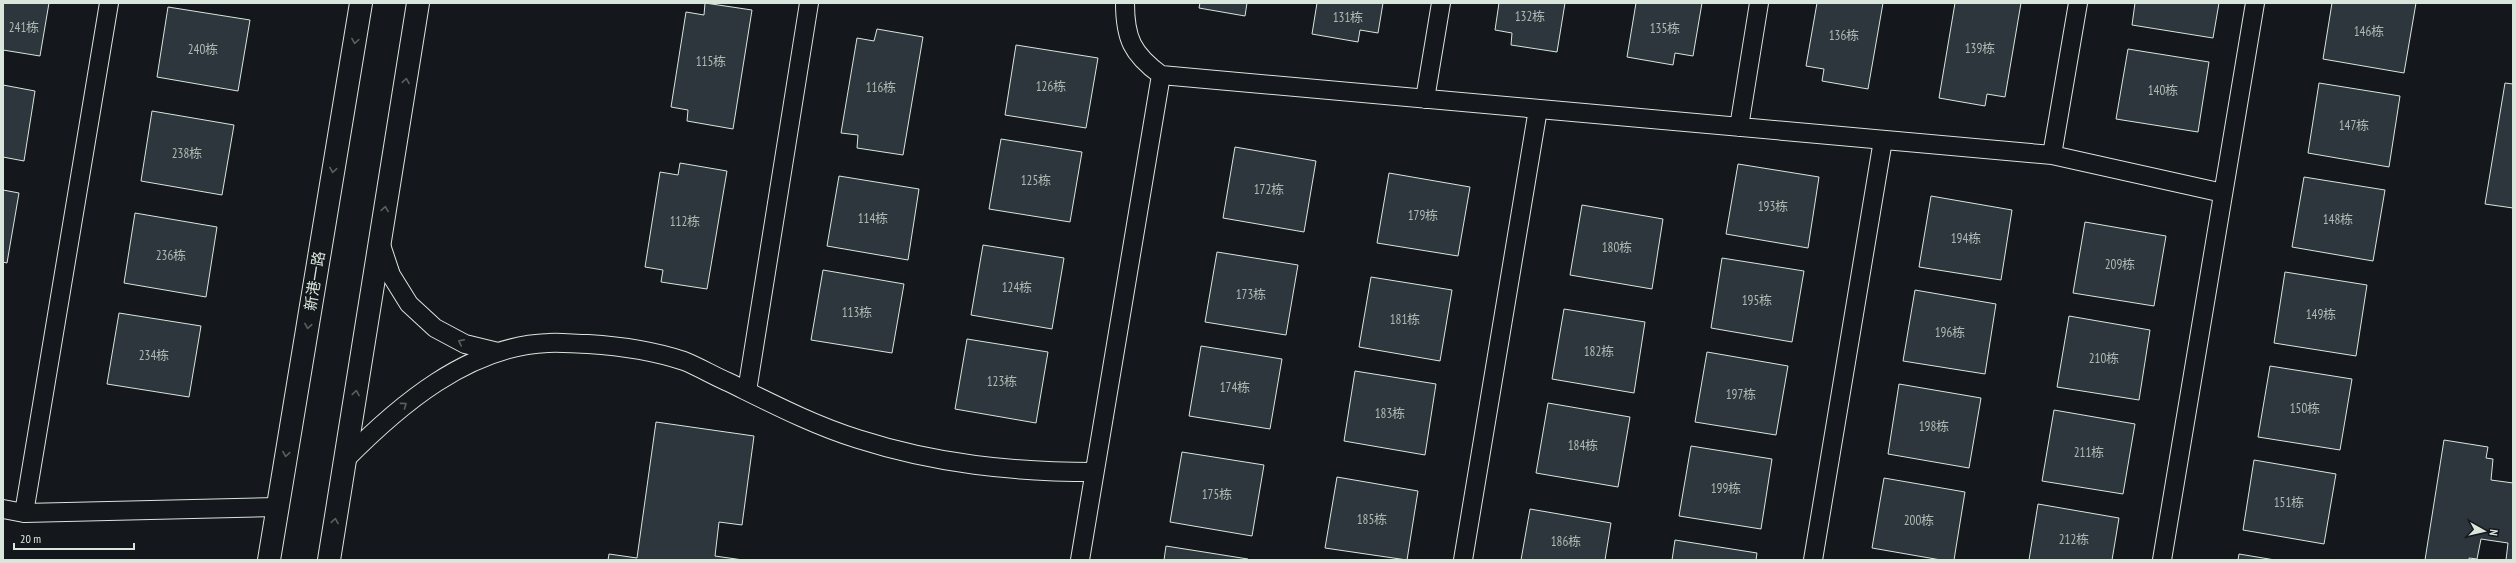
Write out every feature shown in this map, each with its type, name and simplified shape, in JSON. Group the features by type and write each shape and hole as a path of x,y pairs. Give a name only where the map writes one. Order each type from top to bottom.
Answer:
{"street":[{"name":"新港一路","path":"269,560 361,3"},
{"path":"329,560 418,3"}],"lane":[{"path":"24,513 109,3"},
{"path":"747,391 809,3"},
{"path":"1125,3 1125,24 1131,44 1143,62 1161,75 2052,155 2223,193"},
{"path":"1425,99 1441,3"},
{"path":"1739,127 1759,3"},
{"path":"2052,155 2078,3"},
{"path":"2162,560 2255,3"},
{"path":"1080,560 1161,75"},
{"path":"1463,560 1538,109"},
{"path":"1813,560 1883,140"},
{"path":"380,242 391,276 409,304 435,328 465,344 498,352"},
{"path":"345,460 400,408 464,368 498,352 547,343 616,346 684,361 822,426 857,439 915,455 974,467 1035,472 1094,472"},
{"path":"3,509 24,513 277,507"}],"building":[{"path":"3,3 49,3 40,56 3,50"},
{"path":"705,3 752,10 733,129 687,121 688,110 671,107 686,12 704,15"},
{"path":"1200,3 1247,3 1245,16 1199,8"},
{"path":"1317,3 1383,3 1378,33 1360,30 1358,42 1312,34"},
{"path":"1499,3 1565,3 1557,52 1511,45 1512,33 1495,30"},
{"path":"1636,3 1702,3 1693,56 1675,53 1673,65 1627,57"},
{"path":"1817,3 1883,3 1868,89 1822,81 1824,69 1806,66"},
{"path":"1955,3 2021,3 2005,97 1987,94 1985,106 1939,98"},
{"path":"2135,3 2219,3 2213,38 2132,25"},
{"path":"2332,3 2416,3 2404,73 2323,59"},
{"path":"168,7 250,20 238,91 157,77"},
{"path":"877,29 923,37 903,155 857,148 858,135 841,133 857,38 874,41"},
{"path":"1016,45 1098,58 1086,128 1005,115"},
{"path":"2128,49 2209,62 2198,132 2116,119"},
{"path":"2319,83 2400,96 2389,167 2308,153"},
{"path":"2505,83 2513,84 2513,208 2485,204"},
{"path":"3,85 35,91 24,161 3,157"},
{"path":"152,111 234,125 222,195 141,181"},
{"path":"1001,139 1082,152 1070,222 989,209"},
{"path":"1235,147 1316,161 1304,232 1223,218"},
{"path":"680,163 727,171 707,289 661,282 663,270 645,267 660,172 678,175"},
{"path":"1738,164 1819,177 1808,248 1726,234"},
{"path":"1389,173 1470,187 1458,256 1377,243"},
{"path":"839,176 919,189 908,260 827,246"},
{"path":"2304,177 2385,190 2373,261 2292,247"},
{"path":"3,190 19,193 7,263 3,262"},
{"path":"1931,196 2012,210 2001,280 1919,267"},
{"path":"1582,205 1663,219 1652,289 1570,275"},
{"path":"135,213 217,227 206,297 124,283"},
{"path":"2085,222 2166,236 2154,306 2073,293"},
{"path":"983,245 1064,258 1052,329 971,315"},
{"path":"1217,252 1298,265 1286,335 1205,322"},
{"path":"1722,258 1804,271 1792,342 1711,328"},
{"path":"823,270 904,284 892,353 811,340"},
{"path":"2285,272 2367,285 2356,356 2274,343"},
{"path":"1371,277 1452,290 1440,361 1359,347"},
{"path":"1915,290 1996,304 1985,374 1903,361"},
{"path":"1564,309 1645,322 1634,393 1552,379"},
{"path":"119,313 201,326 189,397 107,384"},
{"path":"2069,316 2150,330 2139,400 2057,387"},
{"path":"967,339 1048,352 1036,423 955,409"},
{"path":"1201,346 1282,359 1270,429 1189,416"},
{"path":"1707,352 1788,366 1776,435 1695,422"},
{"path":"2270,366 2352,379 2340,450 2258,437"},
{"path":"1355,371 1436,384 1425,455 1344,441"},
{"path":"1899,384 1981,398 1969,468 1888,454"},
{"path":"1548,403 1630,417 1618,487 1536,473"},
{"path":"2054,410 2135,424 2123,494 2042,481"},
{"path":"656,422 754,436 742,525 719,522 715,556 743,560 608,560 609,554 637,558"},
{"path":"2444,440 2488,447 2486,458 2493,459 2491,480 2513,483 2513,560 2506,560 2508,543 2481,539 2477,559 2425,560"},
{"path":"1691,446 1772,459 1761,529 1679,516"},
{"path":"1182,452 1264,465 1252,536 1170,522"},
{"path":"2254,460 2336,474 2324,544 2243,530"},
{"path":"1337,477 1418,491 1407,560 1325,548"},
{"path":"1884,478 1965,492 1954,560 1941,560 1872,548"},
{"path":"2038,504 2119,518 2112,560 2029,560"},
{"path":"1530,509 1611,523 1605,560 1521,560"},
{"path":"1675,540 1757,553 1756,560 1672,560"},
{"path":"1166,546 1248,559 1248,560 1164,560"},
{"path":"2239,554 2275,560 2238,560"}]}
